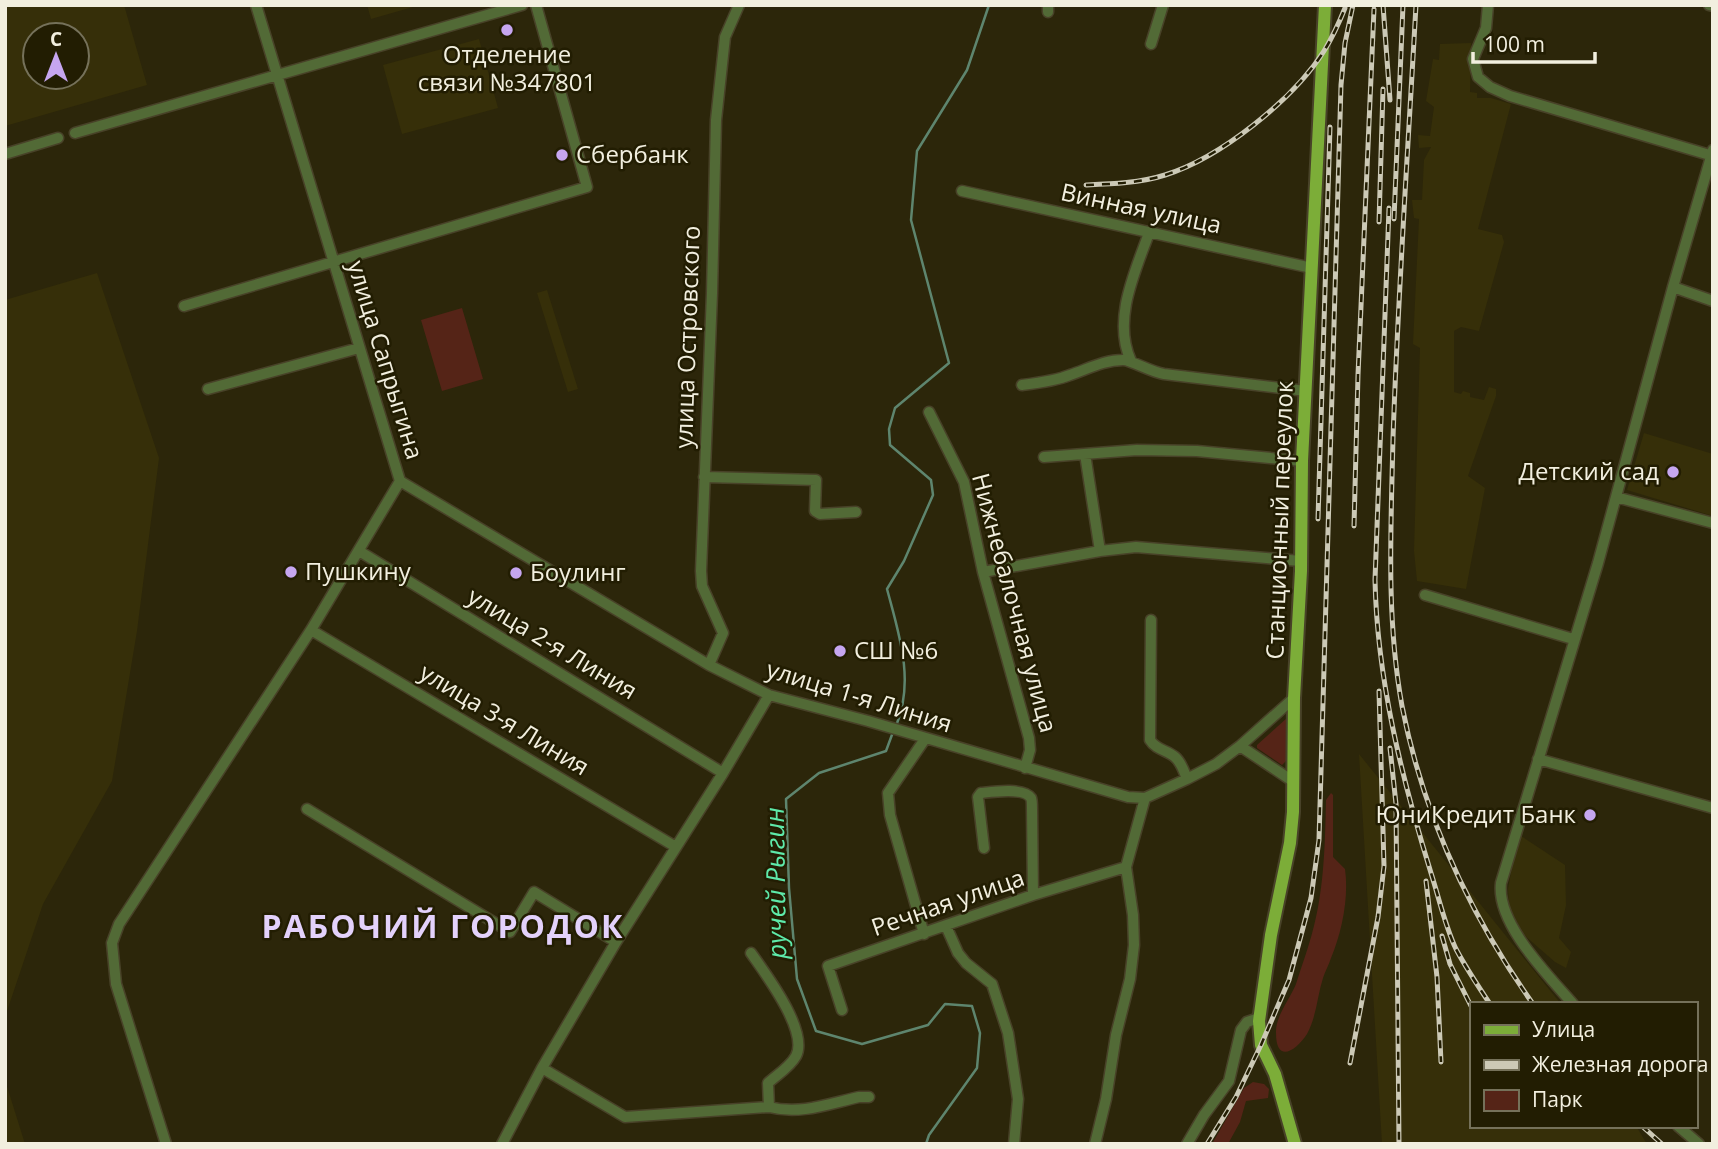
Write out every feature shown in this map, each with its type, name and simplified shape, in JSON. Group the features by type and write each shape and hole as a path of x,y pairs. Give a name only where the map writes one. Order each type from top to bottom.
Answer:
{"main road":[{"name":"Станционный переулок","path":"1295,1144 1275,1074 1259,1034 1259,1018 1270,935 1290,843 1294,782 1302,461 1325,5"}],"street":[{"name":"улица Сапрыгина","path":"166,1144 116,984 113,943 119,924 310,630 400,481 256,5"},
{"path":"75,133 522,5"},
{"path":"184,306 587,187 536,5"},
{"name":"улица Островского","path":"709,665 723,633 701,579 716,120 723,44 738,5"},
{"path":"1151,44 1163,5"},
{"path":"1488,5 1486,28 1473,59 1478,77 1490,87 1510,96 1712,154 1616,497 1503,872 1500,894 1502,906 1514,930 1571,1002"},
{"path":"5,154 58,138"},
{"name":"Винная улица","path":"962,191 1312,268"},
{"path":"1131,361 1125,346 1123,324 1131,286 1149,233"},
{"path":"1673,287 1713,301"},
{"path":"208,389 359,348"},
{"path":"1022,385 1057,379 1097,365 1131,361 1145,370 1164,374 1306,391"},
{"name":"Нижнебалочная улица","path":"929,412 964,482 983,572 1029,738 1030,750 1025,768"},
{"path":"1044,457 1137,450 1196,451 1302,461"},
{"path":"1085,454 1100,551"},
{"path":"704,477 816,480 815,511 820,514 856,512"},
{"name":"улица 1-я Линия","path":"400,481 709,665 769,695 1128,797 1145,798"},
{"path":"1616,497 1713,523"},
{"path":"983,572 1136,547 1301,561"},
{"name":"улица 2-я Линия","path":"359,551 723,773"},
{"path":"1426,595 1573,639"},
{"path":"1151,620 1150,740 1156,748 1179,761 1187,779"},
{"name":"улица 3-я Линия","path":"310,630 676,848"},
{"path":"502,1144 542,1068 615,942 723,773 769,695"},
{"path":"1095,1144 1130,979 1134,945 1133,915 1126,867 1145,798 1216,764 1294,698"},
{"path":"924,934 887,799 888,793 925,739"},
{"path":"1240,746 1294,782"},
{"path":"1538,759 1713,808"},
{"path":"984,848 978,797 981,793 1028,794 1032,799 1033,895"},
{"path":"307,808 510,932 534,892 615,942"},
{"name":"Речная улица","path":"842,1010 828,966 1033,895 1126,867"},
{"path":"946,926 958,953 992,984 1008,1033 1018,1099 1014,1144"},
{"path":"751,953 783,1000 798,1044 793,1060 768,1083 769,1107"},
{"path":"1187,1144 1229,1080 1241,1030 1247,1022 1259,1018"},
{"path":"542,1068 625,1117 769,1107 799,1111 869,1097"},
{"path":"1680,1128 1699,1144"}],"shaded area":[{"path":"5,5 124,5 147,85 5,126"},
{"path":"367,5 420,5 371,19"},
{"path":"479,39 498,108 402,134 383,65"},
{"path":"1471,43 1470,92 1477,93 1477,98 1491,98 1511,104 1478,229 1502,235 1504,242 1479,331 1461,327 1454,331 1454,392 1461,394 1463,391 1470,393 1470,397 1484,400 1489,387 1496,389 1496,396 1468,476 1485,488 1466,589 1417,581 1414,551 1420,348 1413,344 1419,219 1414,218 1412,200 1422,200 1424,160 1431,147 1419,148 1418,135 1430,136 1434,107 1426,101 1433,59 1439,60 1440,44"},
{"path":"97,273 159,458 137,631 112,781 43,904 5,1017 5,300"},
{"path":"547,290 578,389 568,392 537,293"},
{"name":"Детский сад","path":"1644,433 1713,454 1713,516 1627,490"},
{"path":"1359,754 1559,1002 1470,1002 1470,1128 1637,1128 1647,1144 1382,1144"},
{"path":"1518,834 1565,865 1566,905 1559,938 1571,952 1566,968 1555,962 1523,934 1509,906 1508,889"},
{"path":"5,1080 25,1144 5,1144"}],"green space":[{"path":"462,308 483,379 442,391 421,320"},
{"path":"1287,718 1287,760 1282,765 1257,748 1257,745"},
{"path":"1331,793 1333,857 1345,869 1344,914 1310,1027 1298,1045 1287,1052 1279,1049 1276,1027 1296,984 1314,926 1323,872 1326,800"},
{"path":"1253,1082 1264,1084 1269,1089 1268,1098 1246,1101 1240,1122 1228,1144 1212,1144 1244,1088"}],"waterway":[{"name":"ручей Рыгин","path":"896,726 902,709 905,675 900,640 887,589 904,561 933,495 931,480 890,445 889,429 895,408 949,363 911,220 917,151 967,70 989,5"},
{"name":"ручей Рыгин","path":"893,732 886,751 819,773 786,799 789,888 797,979 816,1031 862,1044 928,1025 945,1004 972,1006 980,1033 977,1068 929,1135 926,1144"}],"railway":[{"path":"1207,1144 1236,1097 1289,980 1311,898 1319,840 1341,85 1345,43 1353,5"},
{"path":"1383,5 1390,100"},
{"path":"1394,219 1403,5"},
{"path":"1416,5 1393,438 1391,573 1397,673 1411,746 1436,824 1469,899 1532,1002"},
{"path":"1086,185 1116,184 1165,175 1186,167 1231,141 1275,107 1311,70 1327,46 1345,8"},
{"path":"1354,526 1374,9"},
{"path":"1379,222 1383,89"},
{"path":"1318,519 1330,127"},
{"path":"1389,208 1375,580 1381,654 1401,765 1445,921 1456,949 1489,1002"},
{"path":"1350,1063 1378,917 1384,866 1379,691"},
{"path":"1390,748 1396,804 1399,1144"},
{"path":"1426,881 1437,977 1441,1062"},
{"path":"1442,936 1450,964 1470,1004"},
{"path":"1644,1128 1662,1144"}],"place":[{"name":"Отделение связи №347801","path":"507,30"},
{"name":"Сбербанк","path":"562,155"},
{"name":"Детский сад","path":"1673,472"},
{"name":"Пушкину","path":"291,572"},
{"name":"Боулинг","path":"516,573"},
{"name":"СШ №6","path":"840,651"},
{"name":"ЮниКредит Банк","path":"1590,815"}],"district":[{"name":"РАБОЧИЙ ГОРОДОК","path":"443,927"}]}
